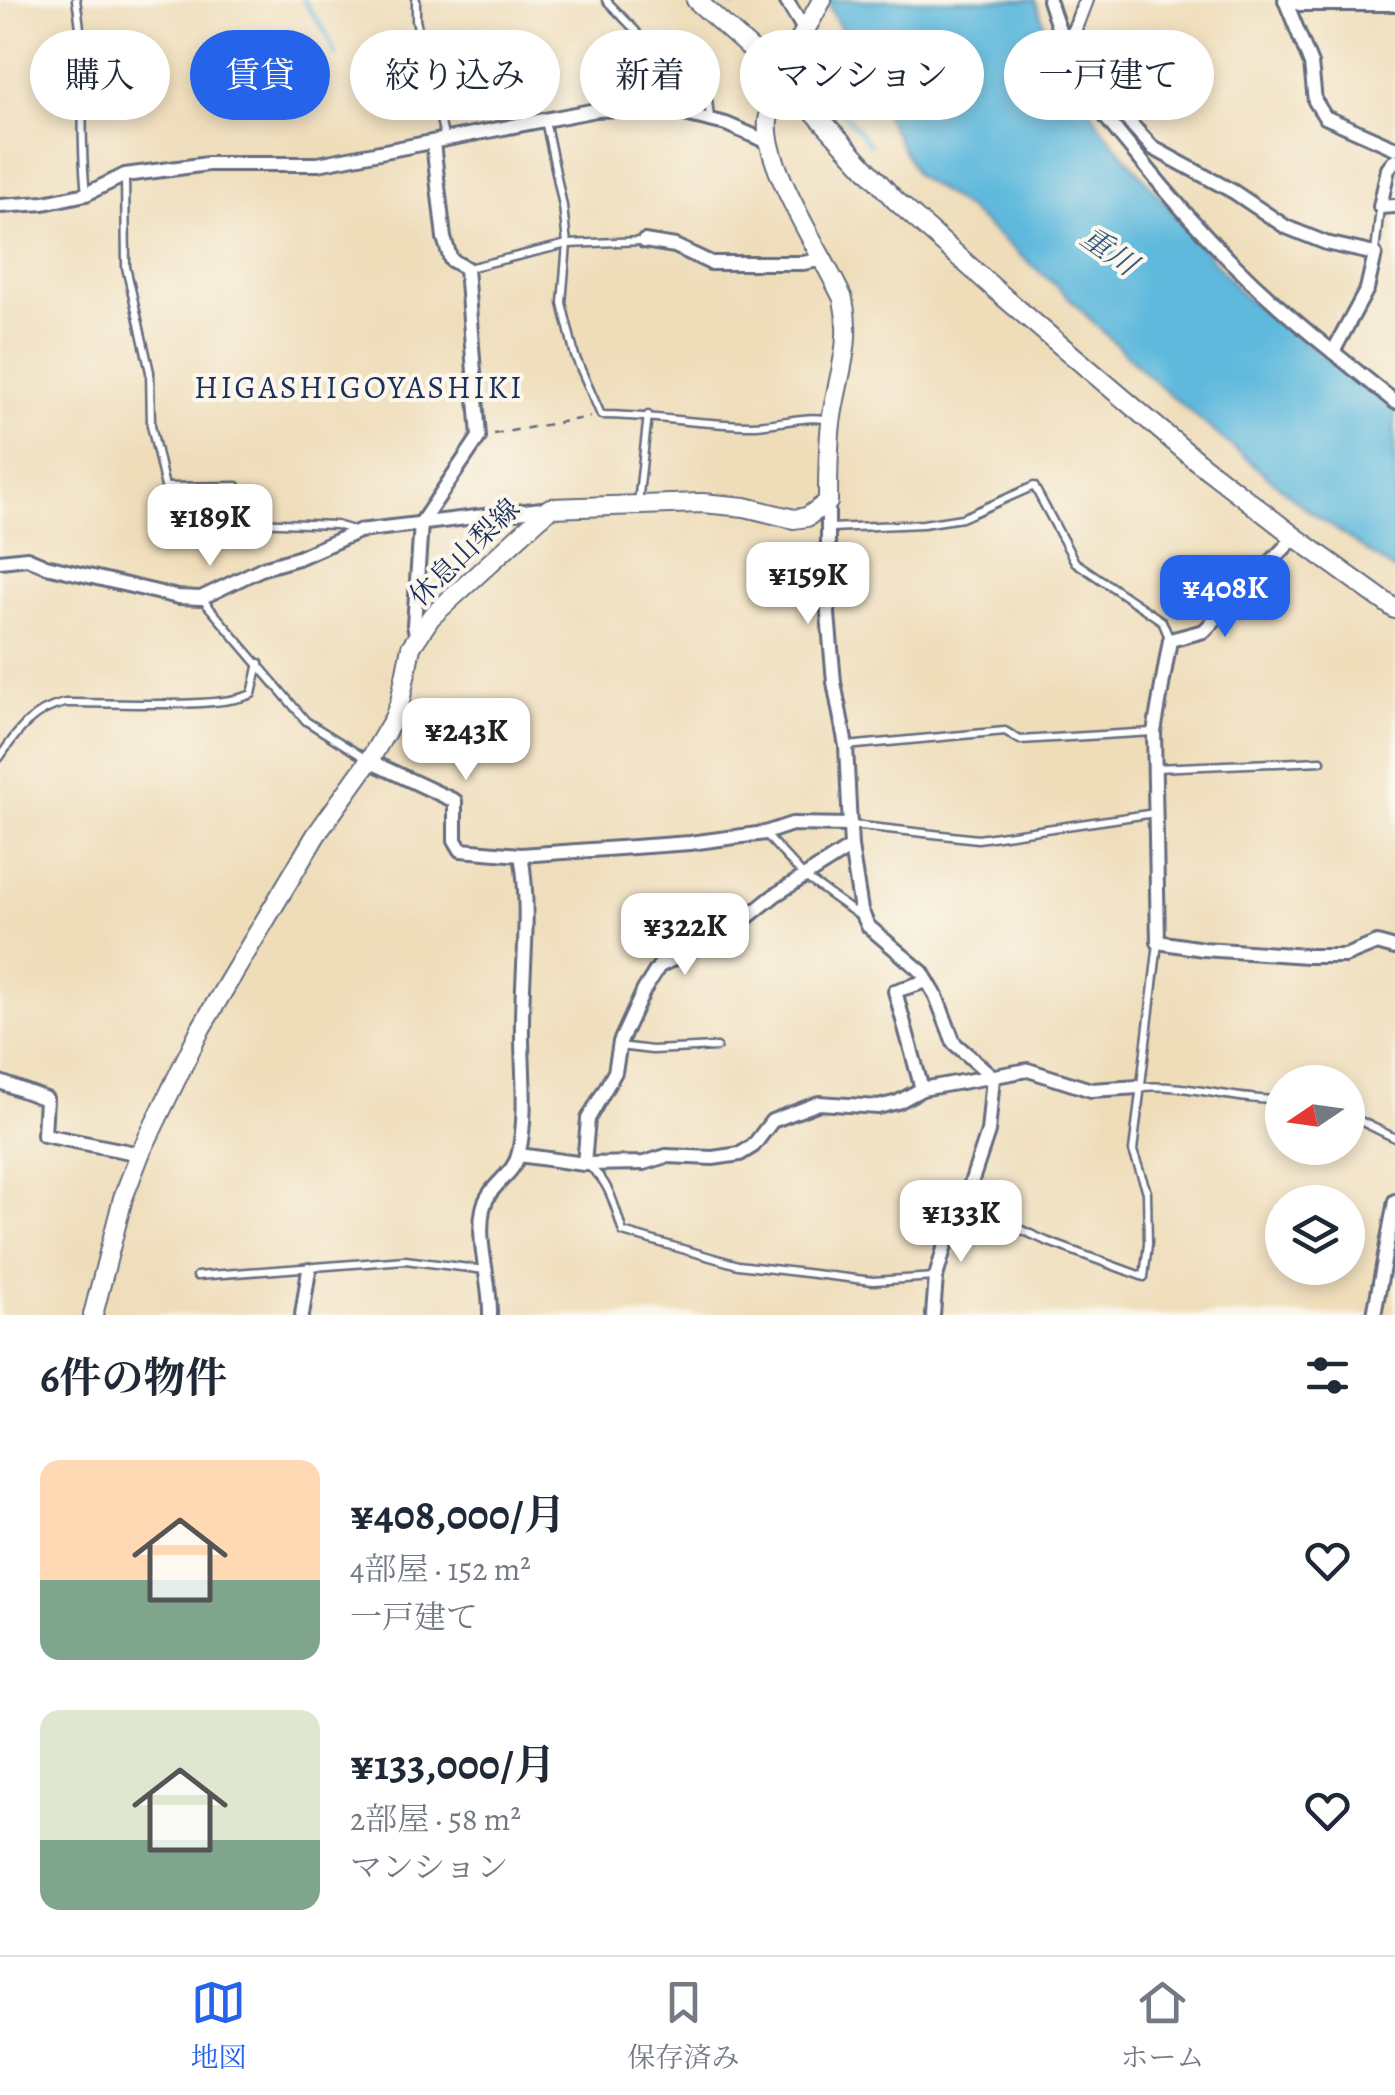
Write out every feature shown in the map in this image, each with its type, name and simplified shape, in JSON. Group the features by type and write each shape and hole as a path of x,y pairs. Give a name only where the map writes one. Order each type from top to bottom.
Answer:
{"main road":[{"path":"696,0 740,39"},
{"path":"806,30 822,0"},
{"path":"770,120 768,142 778,170 825,259 843,299 848,322 848,344 832,420 828,502"},
{"path":"822,120 895,200 1198,462 1395,609"},
{"name":"休息山梨線","path":"93,1315 123,1198 201,1028 316,835 369,761 400,702 412,648 431,617 550,508 638,503 745,507 794,519 806,517 828,502"}],"street":[{"path":"786,0 807,27"},
{"path":"1050,0 1062,30"},
{"path":"1074,30 1086,0"},
{"path":"1285,0 1300,4 1395,4"},
{"path":"1285,0 1310,64 1315,101 1325,117 1395,148"},
{"path":"0,206 44,203 86,194 125,175 208,164 318,164 544,120"},
{"path":"710,120 768,142"},
{"path":"1109,120 1217,252 1273,304 1395,402"},
{"path":"1127,120 1153,148 1234,192 1286,228 1375,254 1367,289 1334,352"},
{"path":"418,638 414,625 422,524 479,437 466,268 451,260 444,238 439,142"},
{"path":"1395,160 1388,169 1380,206 1395,206"},
{"path":"644,241 676,246 712,263 803,263 825,259"},
{"path":"828,502 828,614 834,682 846,746 851,847 866,921 927,981 954,1043 994,1077"},
{"path":"0,561 27,558 178,598 201,598 263,568 359,532 550,508"},
{"path":"1295,538 1204,631 1170,640 1154,732 1158,942 1203,949 1326,956 1345,956 1377,943 1395,948"},
{"path":"369,761 455,800 455,840 461,850 521,855 690,842 765,833 792,824 851,825"},
{"path":"584,1164 588,1119 614,1072 619,1046 659,966 730,931 851,847"},
{"path":"490,1315 482,1213 489,1192 514,1167 524,1117 526,882 521,855"},
{"path":"922,1089 895,990 927,981"},
{"path":"519,1155 584,1164 740,1154 753,1146 772,1121 819,1103 878,1107 922,1089 1028,1070 1091,1090 1140,1087"},
{"path":"933,1315 936,1278 951,1224 964,1204 988,1132 994,1077"},
{"path":"0,1082 46,1099 44,1135 140,1154"},
{"path":"1374,1315 1395,1201"},
{"path":"302,1315 309,1270"}],"lane":[{"path":"76,0 84,54 82,156 86,194"},
{"path":"416,0 416,20 439,142"},
{"path":"606,0 635,30"},
{"path":"544,120 563,206 566,244 562,303 576,356 601,415 648,415 750,425 816,417 832,420"},
{"path":"125,175 126,266 150,372 151,425 165,487 237,486 245,519 252,522 336,525 359,532"},
{"path":"1375,254 1380,206"},
{"path":"466,268 566,244 644,241"},
{"path":"638,503 648,415"},
{"path":"830,528 923,524 962,518 1034,486 1075,562 1162,621 1170,640"},
{"path":"201,598 306,722 369,761"},
{"path":"0,756 19,728 45,707 65,702 201,702 242,698 252,694 258,663"},
{"path":"846,746 1005,731 1020,740 1154,732"},
{"path":"1154,768 1321,761"},
{"path":"851,825 978,839 1154,813"},
{"path":"765,833 805,876 866,921"},
{"path":"964,1204 1046,1242 1144,1277 1148,1192 1134,1151 1158,942"},
{"path":"619,1046 652,1050 717,1046"},
{"path":"1140,1087 1159,1086 1265,1101"},
{"path":"1365,1123 1395,1138"},
{"path":"584,1164 599,1174 624,1232 738,1265 873,1281 936,1278"},
{"path":"197,1276 405,1260 486,1270"}],"path":[{"path":"479,437 601,415"}],"water":[{"name":"重川","path":"826,0 1035,0 1046,30 1004,30 1004,120 1097,120 1243,296 1395,409 1395,571 1304,507 1148,376 1061,290 967,209 916,175 888,120 984,120 984,30 841,30"}],"waterway":[{"path":"303,0 327,34 336,56"},
{"path":"728,0 735,6"},
{"path":"849,120 870,145"}],"district":[{"name":"HIGASHIGOYASHIKI","path":"359,387"}]}
